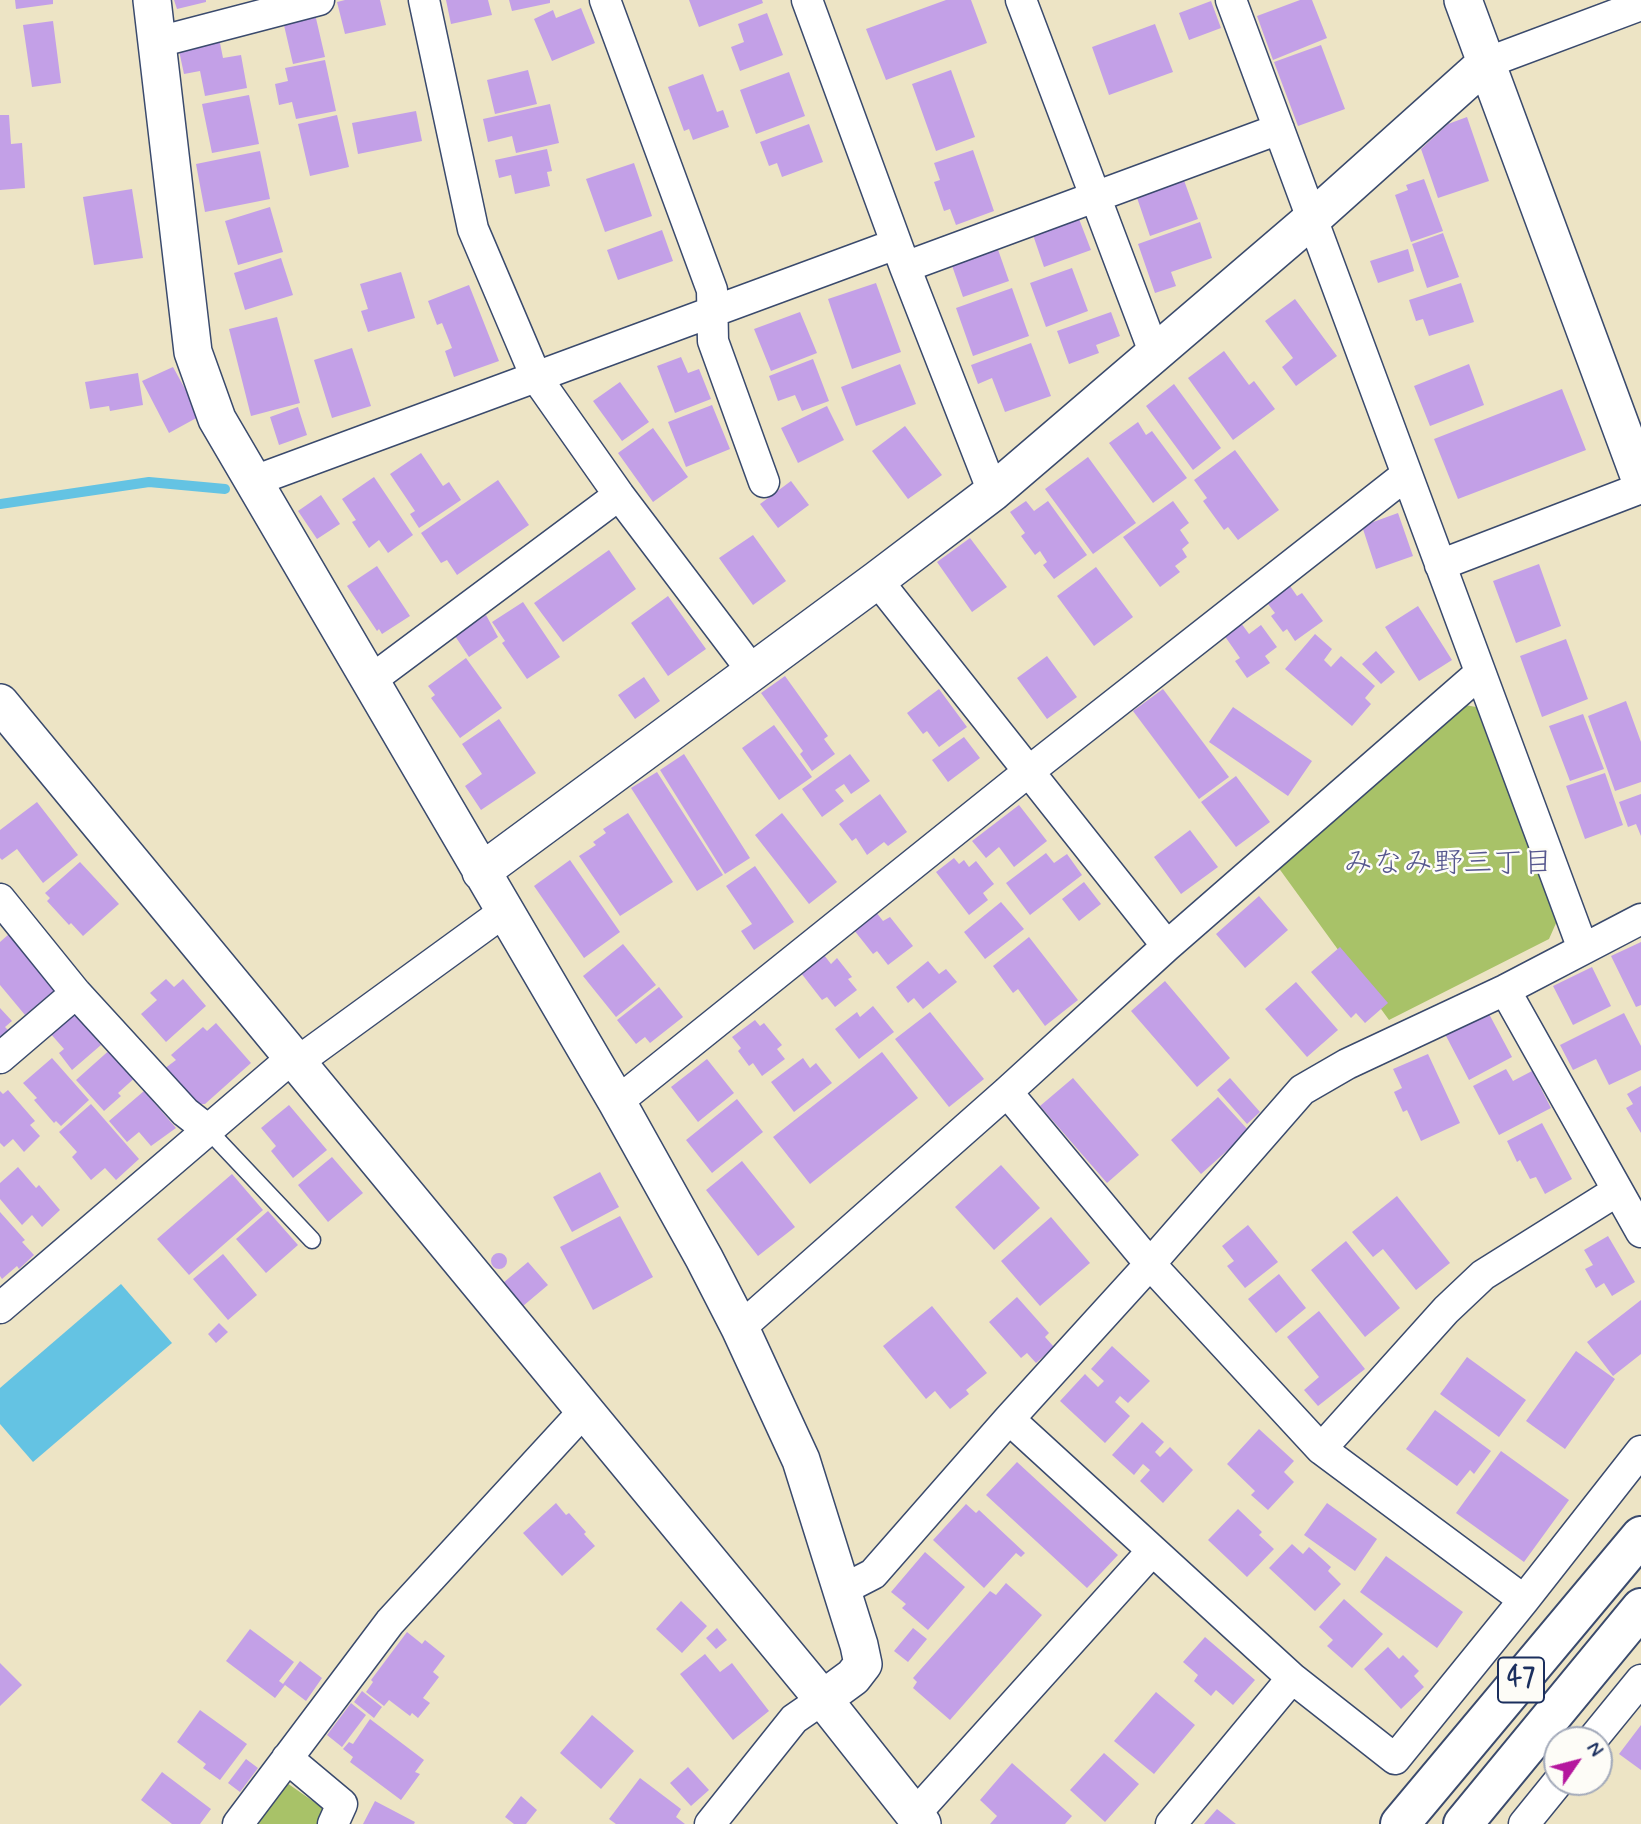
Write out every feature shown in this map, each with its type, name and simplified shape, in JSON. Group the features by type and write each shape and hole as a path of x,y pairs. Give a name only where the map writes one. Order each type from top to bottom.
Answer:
{"main road":[{"name":"47","path":"1400,1824 1641,1536"},
{"name":"47","path":"1463,1824 1641,1608"}],"street":[{"path":"152,0 193,352 217,419 617,1102 740,1328 801,1460 842,1590 863,1664 853,1677 794,1719 710,1824"},
{"path":"158,43 319,0"},
{"path":"424,0 473,229 536,377 619,495 753,672"},
{"path":"605,0 712,290 713,341 764,482"},
{"path":"807,0 900,255 993,492"},
{"path":"1021,0 1154,352"},
{"path":"1231,0 1583,949"},
{"path":"1463,0 1641,481"},
{"path":"481,872 993,492 1313,218 1486,63 1641,5"},
{"path":"254,481 713,310 1096,198 1279,129"},
{"path":"617,1102 1028,772 1406,475"},
{"path":"1440,565 1641,488"},
{"path":"371,680 619,495"},
{"path":"877,580 1167,946"},
{"path":"740,1328 1007,1092 1167,946 1480,673"},
{"path":"1,705 823,1699 918,1819 1152,1552"},
{"path":"0,899 76,993 184,1112 208,1130"},
{"path":"0,1308 294,1060 505,911"},
{"path":"842,1590 873,1574 1302,1090 1347,1064 1506,990 1641,919"},
{"path":"1506,990 1641,1231"},
{"path":"0,1058 76,993"},
{"path":"1007,1092 1150,1264 1321,1449 1524,1600"},
{"path":"1321,1449 1446,1310 1483,1275 1617,1192"},
{"path":"237,1824 390,1622 584,1411"},
{"path":"1009,1419 1292,1678 1395,1759 1641,1451"},
{"path":"1171,1824 1292,1678"},
{"path":"1603,1726 1641,1680"},
{"path":"288,1758 342,1804 333,1824"},
{"path":"1524,1824 1547,1796"}],"lane":[{"path":"208,1130 312,1240"}],"green space":[{"path":"1460,704 1476,707 1557,921 1549,939 1389,1020 1278,867"},
{"path":"287,1783 327,1811 321,1824 258,1824"}],"water":[{"path":"121,1284 172,1343 33,1462 0,1424 0,1388"}],"building":[{"path":"15,0 53,0 53,4 16,9"},
{"path":"174,0 206,0 206,2 177,9"},
{"path":"380,0 386,25 345,34 337,2"},
{"path":"446,0 488,0 492,15 451,24"},
{"path":"509,0 550,0 550,3 512,11"},
{"path":"689,0 762,0 763,3 699,27"},
{"path":"946,0 971,0 987,43 886,80 866,29"},
{"path":"1300,0 1312,0 1327,38 1273,60 1257,16"},
{"path":"1211,1 1221,28 1189,40 1179,13"},
{"path":"581,8 595,43 552,61 534,19 553,10 556,18"},
{"path":"767,13 783,55 740,71 731,47 744,42 738,24"},
{"path":"315,14 325,57 293,64 283,21"},
{"path":"53,21 61,83 32,87 23,25"},
{"path":"1155,24 1173,72 1109,95 1092,47"},
{"path":"219,38 223,58 241,55 247,88 205,96 200,71 184,74 178,46"},
{"path":"1321,45 1345,109 1298,126 1274,62"},
{"path":"325,60 336,111 296,119 292,102 279,105 275,84 288,81 285,68"},
{"path":"528,70 537,104 495,114 487,80"},
{"path":"951,70 975,137 936,151 912,84"},
{"path":"789,72 805,116 756,134 740,90"},
{"path":"703,74 717,112 723,110 729,127 693,140 689,129 684,131 668,87"},
{"path":"249,95 259,144 212,153 202,104"},
{"path":"550,104 559,143 516,153 512,136 488,142 483,119"},
{"path":"416,111 422,141 358,154 352,123"},
{"path":"0,115 9,115 11,144 22,143 25,188 0,190"},
{"path":"337,115 349,167 310,176 298,124"},
{"path":"1467,117 1489,181 1438,198 1421,149 1448,124"},
{"path":"809,124 823,162 782,177 777,163 769,166 760,142"},
{"path":"547,149 552,171 547,172 550,186 515,194 511,175 499,178 495,160"},
{"path":"973,150 994,211 956,225 950,209 944,211 934,182 940,180 934,163"},
{"path":"260,151 270,199 205,212 196,164"},
{"path":"634,163 652,216 605,232 586,179"},
{"path":"1181,172 1198,219 1150,236 1134,189"},
{"path":"1424,179 1443,231 1411,242 1395,195 1408,190 1406,185"},
{"path":"132,189 143,258 94,265 83,197"},
{"path":"270,207 283,252 238,265 225,221"},
{"path":"1079,219 1091,250 1044,267 1033,235"},
{"path":"1200,222 1212,258 1171,272 1176,286 1155,293 1138,244"},
{"path":"662,230 673,261 618,280 607,250"},
{"path":"1443,233 1459,277 1427,288 1412,244"},
{"path":"995,241 1009,281 963,297 949,257"},
{"path":"1408,249 1414,271 1378,283 1370,261"},
{"path":"281,258 293,295 245,310 234,273"},
{"path":"1072,268 1088,311 1046,327 1030,283"},
{"path":"401,272 415,318 368,332 361,311 368,309 360,284"},
{"path":"876,283 901,352 852,369 828,299"},
{"path":"1461,283 1474,322 1429,336 1423,319 1416,321 1409,300"},
{"path":"469,285 499,361 454,377 445,351 452,348 442,323 437,325 428,301"},
{"path":"1012,288 1029,336 973,356 956,308"},
{"path":"1295,299 1337,356 1296,386 1282,367 1293,358 1265,321"},
{"path":"800,312 817,353 771,371 754,329"},
{"path":"1111,312 1120,336 1096,345 1099,353 1069,364 1057,331"},
{"path":"277,317 300,403 251,416 229,329"},
{"path":"1031,343 1051,396 1005,412 992,378 978,384 971,365"},
{"path":"352,348 371,406 332,418 314,360"},
{"path":"1224,351 1249,385 1254,381 1275,409 1233,440 1188,378"},
{"path":"681,357 688,373 699,369 711,399 675,413 657,366"},
{"path":"813,359 829,401 802,411 795,395 778,401 769,376"},
{"path":"900,364 916,404 856,426 841,387"},
{"path":"1469,364 1484,405 1430,426 1414,386"},
{"path":"173,367 200,416 169,433 142,381"},
{"path":"138,373 143,405 110,411 109,406 90,409 85,382"},
{"path":"620,382 649,422 622,441 593,401"},
{"path":"1174,384 1221,448 1193,470 1146,406"},
{"path":"1562,389 1586,450 1458,499 1434,439"},
{"path":"712,405 730,449 686,467 668,422"},
{"path":"827,406 844,440 798,463 781,428"},
{"path":"298,407 307,435 279,445 270,417"},
{"path":"1138,422 1146,435 1152,431 1187,478 1153,503 1109,443"},
{"path":"905,426 942,475 908,499 872,451"},
{"path":"653,428 688,477 653,502 618,453"},
{"path":"1235,450 1279,510 1238,540 1228,527 1224,530 1203,501 1207,498 1194,480"},
{"path":"421,453 443,486 449,482 461,500 419,528 410,514 415,511 390,474"},
{"path":"1088,457 1136,523 1093,554 1045,489"},
{"path":"374,477 413,535 388,553 379,540 369,548 352,522 356,520 342,499"},
{"path":"498,480 529,525 457,575 447,560 441,563 421,533"},
{"path":"791,481 809,505 778,528 760,504"},
{"path":"321,495 340,524 317,539 298,511"},
{"path":"1026,501 1034,511 1048,501 1087,555 1054,579 1043,565 1047,562 1040,551 1035,555 1021,536 1025,533 1010,512"},
{"path":"1173,501 1189,523 1180,530 1189,543 1182,549 1187,557 1175,566 1180,572 1160,587 1123,537"},
{"path":"1398,513 1413,556 1376,569 1362,526"},
{"path":"753,535 786,581 753,605 719,558"},
{"path":"970,538 1007,587 972,612 937,562"},
{"path":"609,550 636,589 563,642 534,603"},
{"path":"1539,564 1561,626 1516,643 1493,581"},
{"path":"377,566 410,616 382,634 379,629 377,631 347,586"},
{"path":"1096,567 1133,617 1094,646 1057,596"},
{"path":"1288,583 1297,596 1302,593 1323,621 1295,641 1287,629 1283,632 1271,616 1275,613 1265,600"},
{"path":"668,596 706,649 668,676 631,623"},
{"path":"523,602 560,657 527,679 502,643 505,641 492,622"},
{"path":"1418,606 1452,660 1419,681 1385,627"},
{"path":"486,615 498,637 469,657 455,636"},
{"path":"1241,623 1249,634 1261,625 1277,647 1265,656 1270,663 1247,678 1235,661 1240,658 1224,635"},
{"path":"1315,634 1332,649 1324,660 1331,667 1341,656 1375,686 1365,698 1371,704 1352,726 1285,669"},
{"path":"1566,639 1588,699 1542,717 1520,656"},
{"path":"1376,651 1395,672 1381,684 1362,664"},
{"path":"1047,656 1077,697 1047,719 1017,678"},
{"path":"466,658 502,708 460,738 431,698 435,695 428,686"},
{"path":"785,676 828,736 824,739 835,754 812,771 800,754 803,751 761,693"},
{"path":"644,677 660,701 635,719 618,695"},
{"path":"939,689 967,727 939,747 927,731 923,734 907,713"},
{"path":"1163,689 1229,777 1199,799 1133,711"},
{"path":"1626,701 1641,742 1641,782 1615,791 1588,716"},
{"path":"1233,707 1312,761 1288,796 1209,742"},
{"path":"1583,714 1604,769 1570,781 1549,726"},
{"path":"499,719 536,773 481,810 465,786 482,774 462,744"},
{"path":"774,725 812,777 779,800 742,748"},
{"path":"964,737 980,758 948,782 932,760"},
{"path":"684,754 750,858 725,874 660,770"},
{"path":"850,754 870,781 851,794 844,784 835,790 844,801 822,817 802,789"},
{"path":"657,772 723,875 697,891 631,788"},
{"path":"1605,773 1623,825 1585,839 1566,786"},
{"path":"1236,776 1270,822 1236,847 1201,802"},
{"path":"880,794 907,832 888,846 884,842 867,855 856,838 852,841 839,824"},
{"path":"1641,794 1641,836 1636,824 1628,827 1619,802"},
{"path":"37,802 78,855 43,883 17,849 2,860 0,858 0,830"},
{"path":"1019,805 1047,841 1014,867 999,847 986,858 972,841"},
{"path":"628,813 673,882 620,916 579,856 596,845 593,842 606,833 603,829"},
{"path":"782,813 837,882 809,904 755,835"},
{"path":"1190,830 1218,867 1181,894 1154,857"},
{"path":"1046,853 1054,863 1067,854 1082,875 1030,915 1006,883"},
{"path":"954,858 959,864 964,860 969,867 976,861 994,884 983,893 988,900 969,915 936,872"},
{"path":"570,860 620,932 584,958 534,886"},
{"path":"80,862 119,904 83,936 47,901 50,898 45,893"},
{"path":"755,866 794,922 754,950 741,931 752,924 726,886"},
{"path":"1084,882 1101,904 1079,921 1062,899"},
{"path":"1259,896 1288,930 1245,968 1216,934"},
{"path":"1001,902 1024,929 985,959 964,932"},
{"path":"876,912 883,921 890,917 913,946 888,965 877,951 873,954 854,930"},
{"path":"9,934 56,989 25,1015 0,985 0,942"},
{"path":"1029,937 1078,1000 1045,1026 1018,989 1013,993 993,966"},
{"path":"1641,942 1641,1005 1636,1007 1611,956"},
{"path":"623,944 656,985 616,1017 583,976"},
{"path":"1340,947 1388,1003 1365,1023 1356,1013 1351,1018 1311,972"},
{"path":"824,955 831,964 837,958 852,977 848,979 857,990 835,1007 827,997 822,1000 801,973"},
{"path":"928,961 939,974 946,969 957,982 923,1009 914,998 908,1003 896,987"},
{"path":"1592,967 1611,1006 1573,1025 1553,986"},
{"path":"166,979 174,987 183,979 206,1006 166,1042 141,1014 157,1000 150,993"},
{"path":"1165,981 1230,1058 1197,1087 1131,1011"},
{"path":"1296,982 1338,1030 1307,1057 1265,1009"},
{"path":"659,987 683,1017 650,1043 645,1037 636,1044 617,1020"},
{"path":"873,1006 894,1032 859,1059 835,1029 857,1012 860,1017"},
{"path":"0,1008 12,1021 5,1027 8,1030 0,1037"},
{"path":"74,1012 101,1045 72,1070 59,1053 64,1049 50,1033"},
{"path":"930,1012 984,1079 949,1107 895,1039"},
{"path":"1488,1012 1512,1057 1469,1080 1445,1034"},
{"path":"1624,1013 1641,1046 1641,1070 1609,1085 1596,1059 1573,1070 1560,1045"},
{"path":"755,1020 760,1026 764,1023 782,1045 777,1049 785,1059 762,1076 753,1063 749,1066 738,1051 741,1048 732,1037"},
{"path":"216,1023 251,1063 205,1104 195,1104 164,1069 176,1060 171,1055 203,1027 207,1031"},
{"path":"113,1047 138,1075 118,1093 121,1096 104,1111 76,1080"},
{"path":"882,1052 918,1098 810,1184 773,1137"},
{"path":"1428,1054 1460,1123 1421,1141 1407,1110 1403,1112 1394,1092 1402,1088 1393,1069"},
{"path":"52,1058 89,1100 61,1126 56,1121 54,1123 23,1083"},
{"path":"803,1058 810,1068 816,1063 832,1083 794,1112 771,1082"},
{"path":"707,1059 734,1093 698,1122 671,1087"},
{"path":"1506,1069 1513,1081 1532,1071 1551,1108 1499,1135 1473,1086"},
{"path":"1073,1078 1139,1155 1107,1183 1040,1106"},
{"path":"1230,1078 1260,1112 1247,1124 1217,1090"},
{"path":"1641,1086 1641,1133 1626,1108 1633,1104 1627,1094"},
{"path":"8,1090 35,1121 30,1125 40,1136 24,1152 13,1139 4,1147 0,1143 0,1091 3,1094"},
{"path":"144,1091 176,1128 151,1146 139,1132 127,1142 109,1121"},
{"path":"1218,1097 1249,1131 1201,1174 1171,1140"},
{"path":"737,1099 763,1132 712,1173 686,1140"},
{"path":"91,1104 139,1159 116,1180 105,1168 91,1180 72,1157 77,1152 59,1132"},
{"path":"289,1105 327,1150 293,1178 271,1151 276,1146 261,1128"},
{"path":"1542,1123 1572,1179 1545,1194 1536,1177 1530,1179 1520,1160 1517,1162 1507,1141"},
{"path":"332,1157 363,1193 328,1222 298,1185"},
{"path":"742,1161 795,1227 758,1256 706,1190"},
{"path":"1001,1165 1040,1208 994,1250 955,1207"},
{"path":"18,1167 36,1188 39,1185 60,1210 42,1227 32,1215 22,1225 0,1199 0,1183"},
{"path":"600,1172 619,1207 572,1232 553,1197"},
{"path":"232,1174 263,1210 189,1275 157,1239"},
{"path":"1397,1196 1450,1263 1416,1290 1383,1249 1373,1257 1352,1232"},
{"path":"268,1211 298,1245 266,1273 236,1239"},
{"path":"0,1212 25,1240 22,1242 34,1255 19,1269 17,1266 2,1279 0,1276"},
{"path":"620,1216 653,1277 593,1310 560,1247"},
{"path":"1051,1217 1090,1263 1040,1306 1001,1261"},
{"path":"1248,1225 1278,1262 1245,1288 1227,1266 1234,1261 1222,1246"},
{"path":"1608,1236 1635,1282 1612,1296 1604,1283 1596,1288 1585,1269 1593,1265 1584,1250"},
{"path":"1346,1241 1400,1308 1365,1337 1311,1270"},
{"path":"496,1253 502,1253 507,1261 505,1267 496,1269 491,1264 491,1258"},
{"path":"223,1254 257,1295 228,1320 193,1279"},
{"path":"528,1262 548,1285 523,1306 503,1283"},
{"path":"1279,1274 1306,1308 1276,1333 1248,1299"},
{"path":"1017,1297 1049,1333 1045,1337 1054,1347 1036,1363 1027,1353 1021,1358 989,1322"},
{"path":"1641,1300 1641,1354 1613,1376 1587,1342"},
{"path":"932,1306 987,1373 966,1390 969,1394 950,1409 935,1391 926,1399 883,1346"},
{"path":"1319,1311 1365,1369 1318,1406 1304,1390 1319,1377 1287,1337"},
{"path":"219,1323 228,1332 216,1343 208,1334"},
{"path":"1112,1346 1150,1381 1128,1403 1120,1396 1115,1402 1130,1416 1105,1443 1060,1401 1085,1374 1098,1387 1104,1381 1091,1369"},
{"path":"1576,1351 1615,1379 1565,1449 1526,1421"},
{"path":"1467,1357 1526,1400 1499,1437 1440,1394"},
{"path":"1435,1410 1491,1451 1474,1474 1470,1470 1457,1486 1406,1449"},
{"path":"1142,1422 1164,1442 1155,1452 1160,1457 1170,1447 1193,1470 1163,1503 1140,1481 1150,1470 1143,1464 1134,1475 1112,1455"},
{"path":"1259,1429 1294,1461 1284,1472 1294,1482 1268,1510 1251,1495 1255,1491 1227,1464"},
{"path":"1501,1451 1569,1500 1524,1562 1456,1513"},
{"path":"1017,1462 1118,1555 1087,1588 986,1495"},
{"path":"556,1503 566,1515 569,1513 595,1546 562,1576 523,1533"},
{"path":"1327,1503 1377,1539 1355,1571 1304,1535"},
{"path":"966,1504 976,1513 979,1510 1025,1553 1021,1557 1016,1553 984,1588 933,1540"},
{"path":"1238,1509 1262,1532 1259,1535 1274,1549 1247,1577 1208,1540"},
{"path":"1292,1544 1303,1554 1309,1547 1331,1567 1328,1571 1341,1584 1315,1611 1269,1568"},
{"path":"925,1552 965,1587 928,1630 902,1608 906,1604 891,1592"},
{"path":"1386,1556 1463,1612 1437,1648 1360,1592"},
{"path":"1006,1583 1042,1615 950,1720 913,1688 917,1682 913,1678 990,1591 996,1595"},
{"path":"1344,1599 1383,1634 1352,1668 1327,1646 1333,1640 1319,1627"},
{"path":"681,1601 707,1626 682,1653 656,1629"},
{"path":"717,1628 727,1640 716,1649 706,1638"},
{"path":"913,1628 927,1639 908,1662 894,1651"},
{"path":"250,1629 294,1662 279,1681 283,1684 300,1661 322,1678 306,1701 285,1685 275,1698 226,1661"},
{"path":"407,1632 422,1644 425,1640 445,1656 433,1672 439,1677 423,1698 430,1703 418,1718 412,1713 410,1716 389,1700 384,1706 366,1692 373,1682 371,1680"},
{"path":"1205,1637 1255,1680 1233,1705 1216,1690 1211,1696 1194,1681 1198,1675 1183,1662"},
{"path":"1388,1647 1399,1659 1403,1655 1419,1671 1414,1676 1424,1687 1401,1709 1364,1669"},
{"path":"705,1654 720,1672 732,1663 769,1711 733,1740 680,1674"},
{"path":"0,1663 22,1685 0,1706"},
{"path":"362,1691 382,1707 374,1718 354,1702"},
{"path":"1156,1692 1195,1725 1154,1774 1114,1741"},
{"path":"351,1703 366,1715 342,1747 327,1735"},
{"path":"200,1710 247,1744 220,1780 203,1768 206,1764 177,1742"},
{"path":"592,1715 634,1751 601,1789 560,1753"},
{"path":"370,1719 424,1760 415,1772 420,1774 401,1800 350,1762 353,1757 343,1749 349,1742 353,1744"},
{"path":"1641,1725 1641,1770 1619,1754"},
{"path":"1104,1753 1139,1784 1105,1822 1070,1790"},
{"path":"246,1759 258,1768 240,1792 228,1783"},
{"path":"1012,1763 1072,1816 1065,1824 990,1824 997,1816 980,1800"},
{"path":"688,1767 709,1790 691,1806 670,1783"},
{"path":"162,1772 211,1809 200,1824 172,1824 141,1800"},
{"path":"640,1778 681,1809 676,1817 685,1824 616,1824 609,1819"},
{"path":"521,1796 537,1810 526,1824 514,1824 505,1817"},
{"path":"375,1801 415,1822 414,1824 363,1824"},
{"path":"1217,1809 1236,1824 1204,1824"}],"waterway":[{"path":"0,504 149,482 225,489"}],"district":[{"name":"みなみ野三丁目","path":"1448,866"}]}
